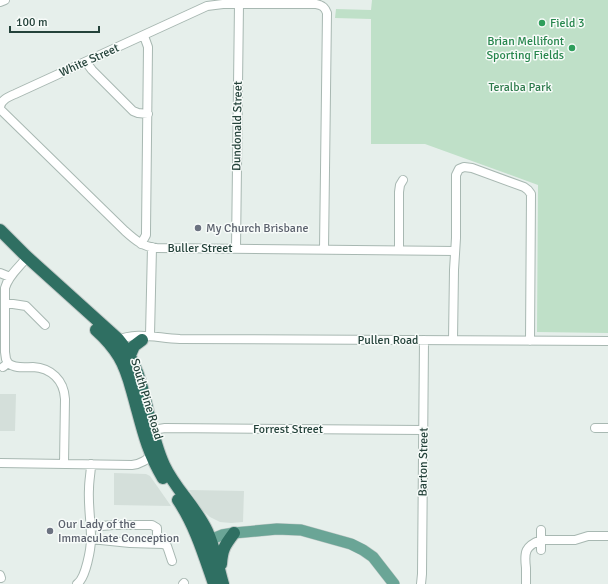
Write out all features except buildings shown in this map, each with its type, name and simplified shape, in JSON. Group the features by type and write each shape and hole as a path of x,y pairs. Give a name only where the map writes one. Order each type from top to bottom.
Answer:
{"highway":[{"name":"South Pine Road","path":"0,230 115,343 120,359 126,370 144,436 207,531 205,541"},
{"name":"South Pine Road","path":"0,240 23,262 130,355 136,369 153,430 154,453"},
{"path":"130,355 134,346 146,337"},
{"path":"220,572 223,550 234,533"},
{"path":"205,541 216,554 223,584"},
{"path":"205,541 214,584"}],"main road":[{"path":"205,541 234,533 276,529 301,530 352,544 363,550 373,557 394,584"}],"street":[{"path":"0,2 5,0"},
{"name":"White Street","path":"0,108 1,104 6,98 207,6 222,4 316,4 322,6 327,13 324,249"},
{"name":"Dundonald Street","path":"236,248 239,4"},
{"path":"141,244 146,233 148,114 148,47 144,36"},
{"path":"86,62 92,70 133,111 148,114"},
{"name":"Buller Street","path":"0,108 125,231 141,244 152,248 454,251"},
{"path":"453,340 456,175 460,168 469,167 524,187 531,194 530,341"},
{"path":"399,250 399,188 403,180"},
{"path":"146,337 152,248"},
{"path":"23,262 10,276 3,295 5,304 6,365 41,368 51,372 60,380 64,390 65,399 64,464"},
{"path":"0,273 10,276"},
{"path":"5,304 26,306 46,325"},
{"name":"Pullen Road","path":"115,343 146,337 154,340 168,338 608,341"},
{"name":"Barton Street","path":"421,584 424,340"},
{"name":"Forrest Street","path":"153,430 165,428 423,430"},
{"path":"595,428 608,428"},
{"path":"0,463 134,465 144,461 154,453"},
{"path":"77,584 81,580 85,570 91,539 89,487 91,464"},
{"path":"90,527 113,525 152,525 157,529 157,543"},
{"path":"541,530 541,550"},
{"path":"526,584 524,558 525,552 531,545 541,540 575,540 590,536 608,536"},
{"path":"91,539 124,543 163,544 167,546 172,561"}],"shaded area":[{"path":"0,394 16,394 15,431 0,431"},
{"path":"114,473 146,474 150,476 171,506 114,505"},
{"path":"189,490 244,491 243,522 220,522 210,517 202,510"}],"green space":[{"name":"Teralba Park","path":"372,0 608,0 608,333 537,332 538,185 425,144 371,144 371,19 335,18 336,9 371,10"}],"place":[{"name":"Field 3","path":"542,23"},
{"name":"Brian Mellifont Sporting Fields","path":"572,48"},
{"name":"My Church Brisbane","path":"198,228"},
{"name":"Our Lady of the Immaculate Conception","path":"50,531"}]}
